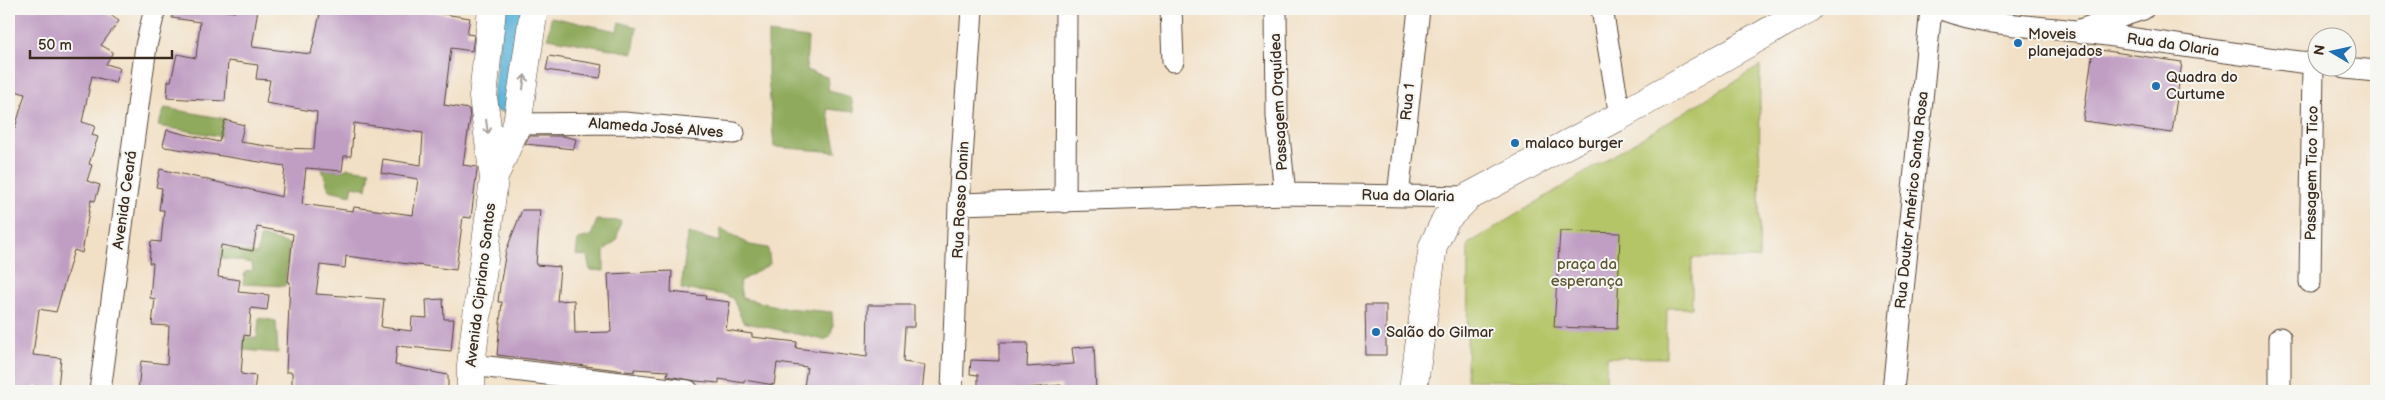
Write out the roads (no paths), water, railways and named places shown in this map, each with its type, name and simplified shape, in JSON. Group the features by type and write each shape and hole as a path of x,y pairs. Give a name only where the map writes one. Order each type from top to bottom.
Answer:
{"street":[{"name":"Avenida Ceará","path":"100,391 146,46 154,9"},
{"name":"Avenida Cipriano Santos","path":"471,378 494,178 484,97 492,9"},
{"name":"Avenida Cipriano Santos","path":"494,178 518,124 534,9"},
{"name":"Rua Rosso Danin","path":"952,391 960,204 972,9"},
{"path":"1065,202 1066,9"},
{"path":"1171,9 1173,61"},
{"name":"Passagem Orquídea","path":"1276,9 1276,117 1285,194"},
{"name":"Rua 1","path":"1398,196 1419,9"},
{"path":"1602,9 1620,116"},
{"name":"Rua da Olaria","path":"960,204 1285,194 1468,197 1620,116 1808,9"},
{"name":"Rua Doutor Américo Santa Rosa","path":"1893,391 1931,9"},
{"name":"Rua da Olaria","path":"1941,9 1960,16 2022,27 2075,31 2308,63"},
{"path":"2075,31 2143,9"},
{"path":"2358,69 2376,71"},
{"name":"Passagem Tico Tico","path":"2310,282 2315,78"},
{"name":"Alameda José Alves","path":"518,124 624,123 734,133"},
{"path":"1413,391 1433,246 1446,218 1468,197"},
{"path":"2280,338 2280,391"},
{"path":"471,378 688,391"}],"water":[{"path":"503,9 523,9 511,113 491,110"}],"place":[{"name":"Moveis planejados","path":"2018,43"},
{"name":"Quadra do Curtume","path":"2156,86"},
{"name":"malaco burger","path":"1515,143"},
{"name":"Salão do Gilmar","path":"1376,332"}],"park label":[{"name":"praça da esperança","path":"1587,272"}]}
